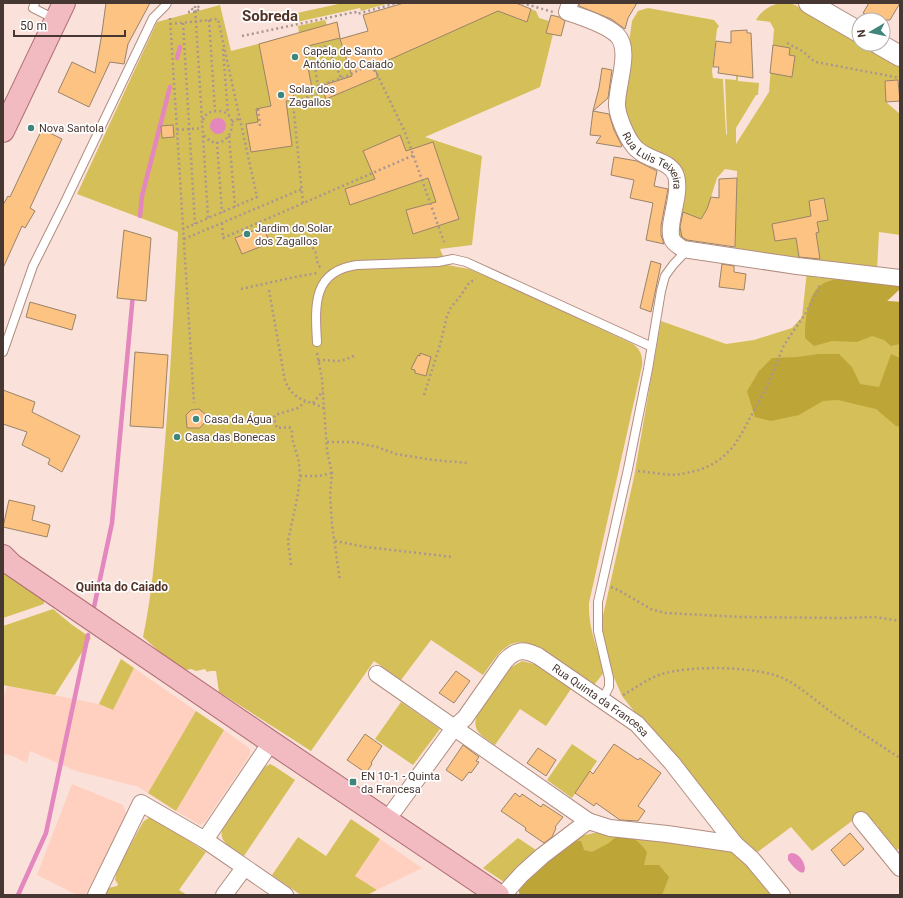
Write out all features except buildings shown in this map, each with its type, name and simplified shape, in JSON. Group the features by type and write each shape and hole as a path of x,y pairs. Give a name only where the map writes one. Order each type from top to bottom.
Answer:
{"main road":[{"path":"3,131 60,11"},
{"path":"3,556 12,565 498,895"}],"street":[{"path":"809,3 851,27"},
{"name":"Rua Luis Teixeira","path":"568,8 610,30 618,36 622,43 622,72 617,106 619,117 633,145 643,156 665,164 672,168 675,173 678,186 671,229 672,238 676,245 687,250"},
{"path":"891,51 900,56"},
{"path":"687,250 822,269 900,278"},
{"name":"Rua Quinta da Francesa","path":"387,820 454,728 465,718 505,661 511,655 519,651 528,651 538,656 637,724 672,763 735,844 752,859 782,895"},
{"path":"377,674 588,821 610,828 667,834 735,844"},
{"path":"205,840 271,742"},
{"path":"96,895 141,803 205,840 285,895"},
{"path":"861,820 900,868"},
{"path":"503,895 522,874 542,856 588,821"},
{"path":"224,895 244,868"}],"lane":[{"path":"35,3 33,8 60,11"},
{"path":"3,352 33,266 153,18 167,3"},
{"path":"606,703 609,678 600,646 598,631 598,602 601,585 628,469 648,369 650,346 661,291 666,276 673,265 687,250"},
{"path":"317,342 316,314 318,292 330,273 346,266 438,262 453,259 466,262 489,272 650,346"}],"path":[{"path":"242,36 355,12 357,14 397,3"},
{"path":"522,3 559,13 568,8"},
{"path":"195,6 208,218"},
{"path":"190,7 195,12"},
{"path":"188,12 195,12 200,7"},
{"path":"170,18 194,403"},
{"path":"170,24 218,19 257,198 183,229"},
{"path":"209,20 215,111"},
{"path":"183,23 196,224"},
{"path":"222,39 228,114 233,127 230,136 235,207"},
{"path":"787,42 816,62 900,78"},
{"path":"303,203 293,103 320,92 312,50 327,46 341,78"},
{"path":"318,86 363,68 371,68 376,72 405,132 444,242"},
{"path":"258,109 260,126"},
{"path":"202,127 203,119 206,115 215,111 221,111 228,114"},
{"path":"232,122 240,118"},
{"path":"177,130 202,127"},
{"path":"202,132 207,138 217,142 230,136"},
{"path":"217,142 222,213"},
{"path":"222,223 223,238 414,155"},
{"path":"184,239 302,189"},
{"path":"305,241 315,250 318,265 330,273"},
{"path":"628,469 672,475 682,474 699,470 711,465 723,457 733,447 767,386 784,345 817,293 821,281 822,269"},
{"path":"424,395 451,307 469,283 489,272"},
{"path":"241,289 309,274 330,273"},
{"path":"269,290 285,381 290,392 305,402 313,403 324,408"},
{"path":"317,342 318,361 322,379 327,442 332,473 330,495 340,581"},
{"path":"318,361 325,359 337,361 354,356"},
{"path":"313,403 323,391"},
{"path":"291,565 288,541 298,494 300,476 299,462 292,438 292,429 290,427 277,428 274,418 275,415 298,408 305,402"},
{"path":"327,442 353,442 377,447 396,454 433,460 468,463"},
{"path":"300,476 319,476 332,473"},
{"path":"335,541 366,547 453,556"},
{"path":"601,585 618,590 651,609 665,613 742,617 875,617 900,621"},
{"path":"606,703 648,680 668,672 691,669 714,669 764,673 779,677 793,684 853,727 900,758"}],"shaded area":[{"path":"343,3 390,3 361,11 360,8 297,22 295,16 297,13"},
{"path":"514,3 536,11 539,18 549,21 546,33 553,34 540,87 425,137 482,156 472,245 440,249 447,265 469,269 503,283 633,344 641,354 642,366 589,603 590,621 596,646 605,671 594,685 534,646 525,643 517,643 510,645 498,654 483,675 431,640 401,680 374,661 311,751 219,692 216,671 207,672 205,669 196,671 191,669 186,670 173,664 143,637 153,574 162,476 178,232 77,194 157,22 220,5 231,51 299,33 298,26 325,20 327,25 337,22 342,46"},
{"path":"779,3 789,3 795,5 851,37 851,52 876,52 900,66 900,80 885,81 886,102 900,114 900,235 879,232 877,270 735,251 737,171 725,169 717,178 707,210 697,224 689,243 675,237 684,178 640,145 624,117 623,86 632,21 638,11 648,8 714,20 719,26 717,29 712,71 713,78 723,79 727,135 725,79 736,80 736,60 738,60 738,81 759,83 758,95 756,95 736,128 736,144 769,92 774,29 770,22 756,20 760,14"},
{"path":"218,118 224,120 226,126 224,132 218,134 212,132 210,126 212,120"},
{"path":"807,271 819,278 831,275 900,289 887,301 900,302 900,848 895,851 877,827 879,827 864,812 812,851 791,827 755,854 712,809 622,696 608,664 602,633 602,620 634,477 661,321 726,344 754,340 792,328 802,317"},
{"path":"852,277 900,283 900,289 887,301 900,302 900,344 891,346 884,340 872,336 857,342 832,341 814,346 805,338 808,308 818,287 827,282"},
{"path":"839,354 852,367 860,384 879,387 891,354 900,358 900,427 896,426 876,409 838,400 823,401 799,415 771,421 755,417 747,391 759,371 772,358"},
{"path":"3,570 44,601 44,604 3,618"},
{"path":"53,609 91,638 55,695 3,685 3,626"},
{"path":"121,659 134,668 113,710 99,704"},
{"path":"522,661 534,664 571,689 546,726 520,709 495,745 482,736 477,730 477,715 510,668"},
{"path":"134,668 196,711 148,793 139,787 76,771 30,751 27,763 10,755 3,754 3,698 7,686 99,704 113,710"},
{"path":"401,702 440,729 413,765 375,739"},
{"path":"196,711 224,730 176,811 148,793"},
{"path":"224,730 249,748 250,755 205,822 200,825 176,811"},
{"path":"572,744 597,761 572,798 547,780"},
{"path":"270,764 295,780 244,856 225,843 222,830 263,768"},
{"path":"72,784 123,805 127,816 85,895 77,895 37,875"},
{"path":"150,817 154,818 206,852 179,890 187,895 103,895 108,888 117,886 118,884 115,880 117,869 142,824"},
{"path":"351,819 380,839 355,876 377,890 367,895 301,895 272,875 298,837 326,856"},
{"path":"594,833 716,846 736,853 755,872 771,895 520,895 520,883 581,836"},
{"path":"618,835 628,836 641,844 647,852 644,865 659,865 669,877 662,895 520,895 518,888 570,841 581,841 584,850 592,852 609,843"},
{"path":"518,838 539,852 504,882 483,868"},
{"path":"380,839 422,868 377,890 355,876"},
{"path":"791,853 797,855 801,859 805,868 804,872 796,869 788,860 788,855"}],"waterway":[{"path":"177,58 180,47"},
{"path":"140,216 142,196 170,87"},
{"path":"94,607 112,523 133,294"},
{"path":"18,895 46,833 88,635"}],"place":[{"name":"Capela de Santo António do Caiado","path":"295,57"},
{"name":"Solar dos Zagallos","path":"281,95"},
{"name":"Nova Santola","path":"31,128"},
{"name":"Jardim do Solar dos Zagallos","path":"247,234"},
{"name":"Casa da Água","path":"196,419"},
{"name":"Casa das Bonecas","path":"177,437"},
{"name":"EN 10-1 - Quinta da Francesa","path":"353,782"}],"district":[{"name":"Sobreda","path":"270,16"},
{"name":"Quinta do Caiado","path":"122,587"}]}
